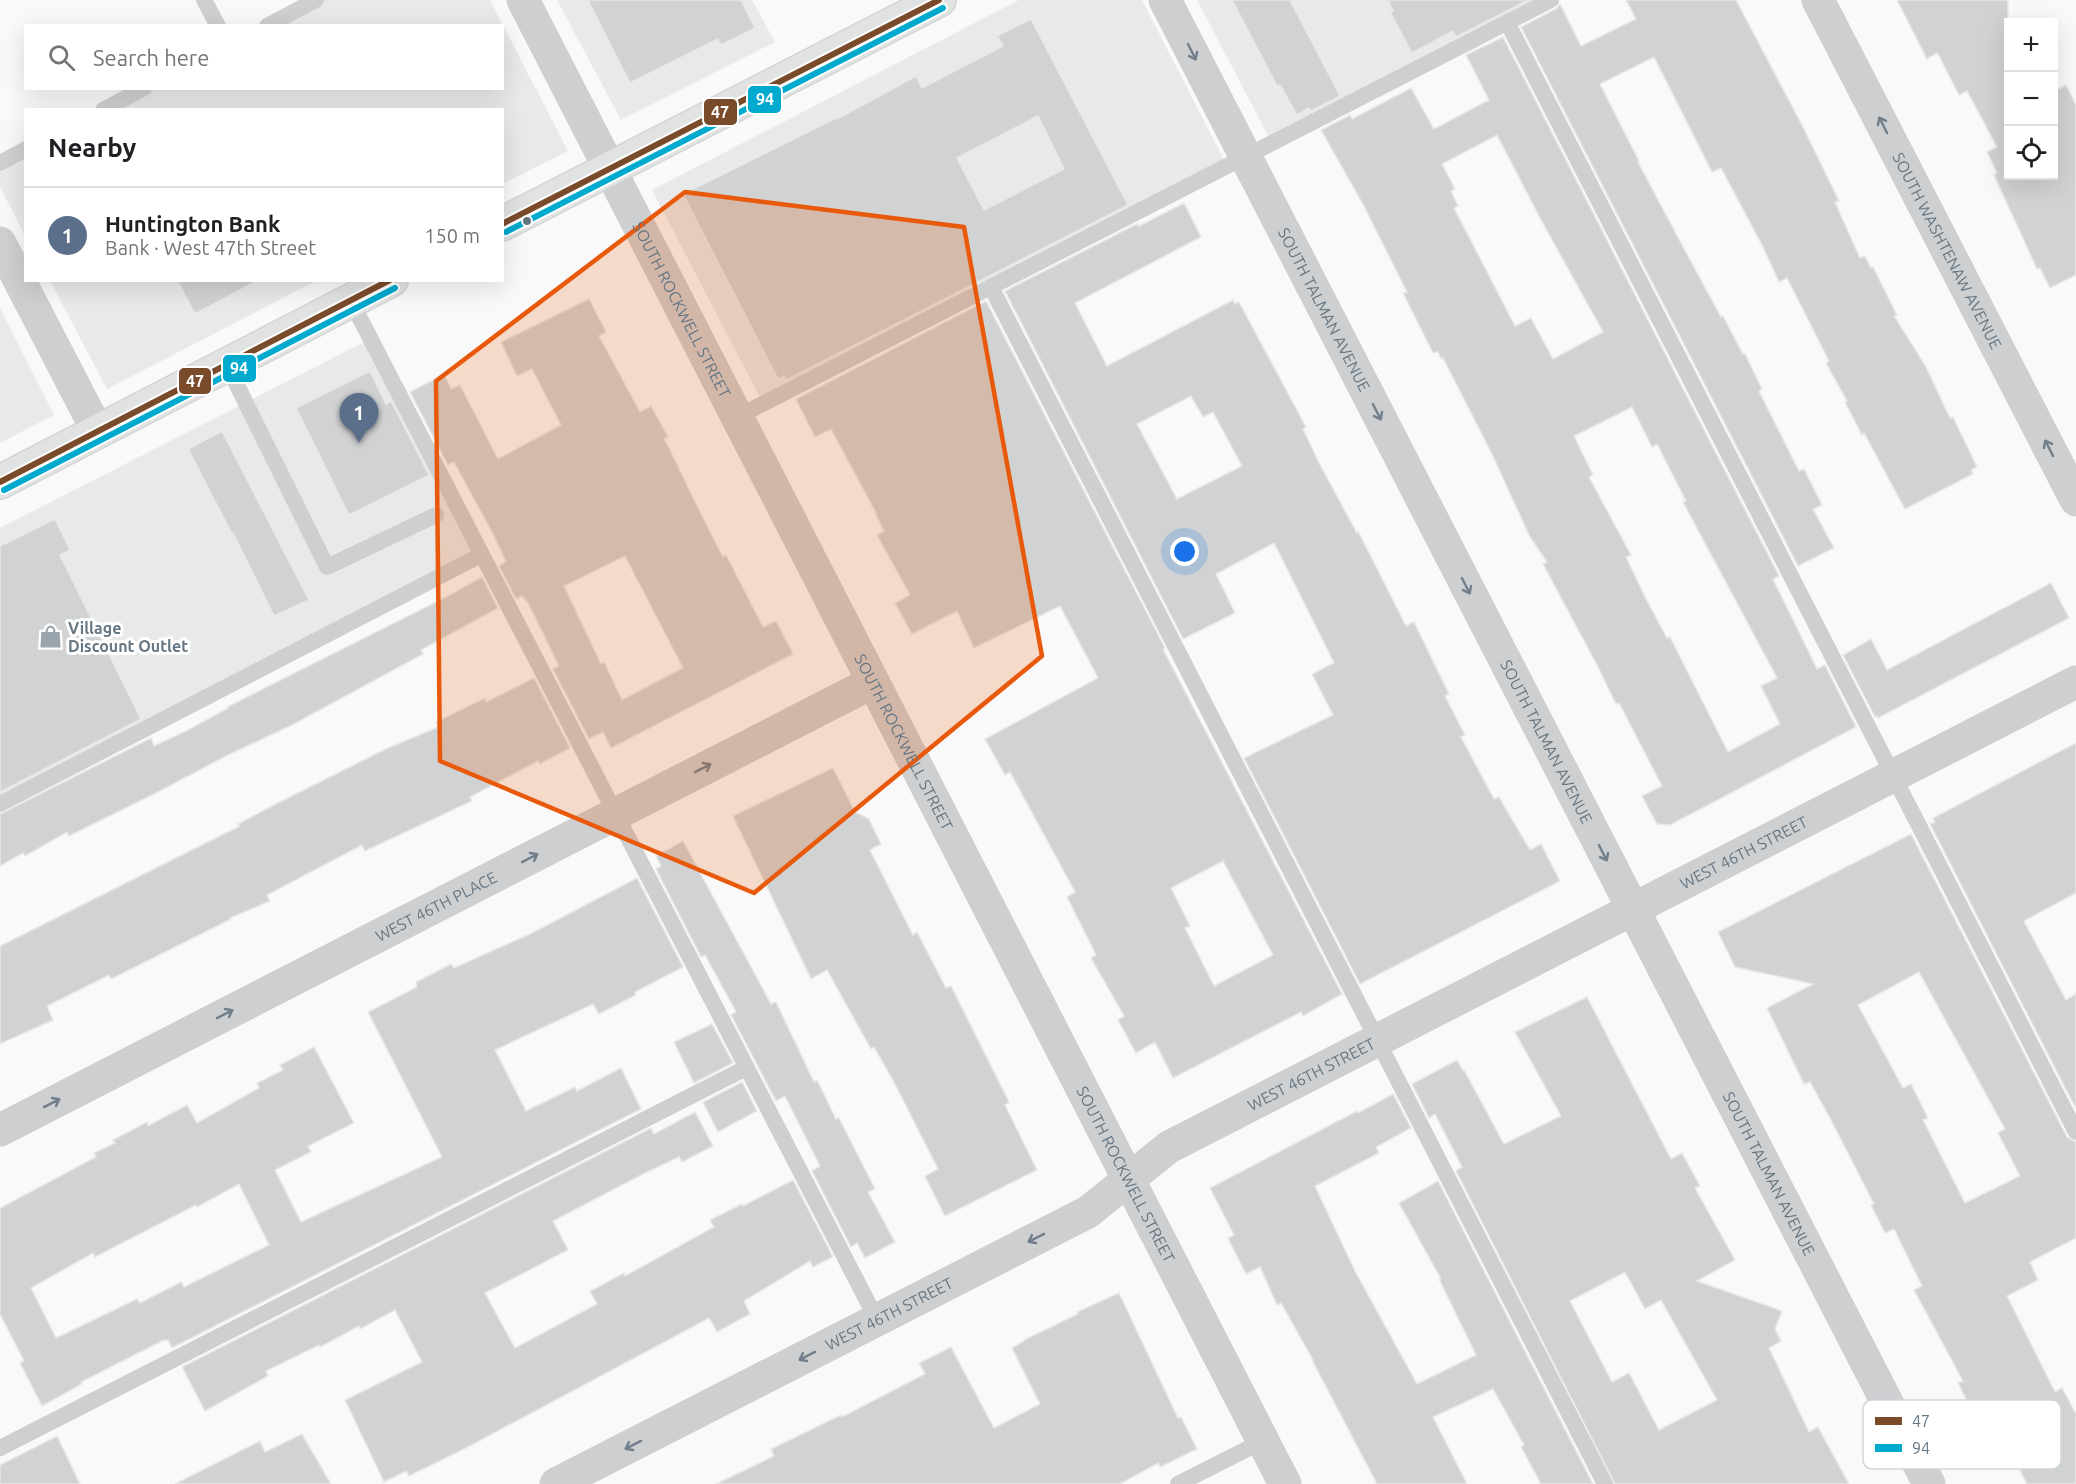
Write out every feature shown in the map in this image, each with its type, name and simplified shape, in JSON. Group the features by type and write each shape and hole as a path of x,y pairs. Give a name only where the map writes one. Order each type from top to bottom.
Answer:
{"main road":[{"path":"504,223 939,0"},
{"path":"0,482 388,282"}],"street":[{"name":"SOUTH ROCKWELL STREET","path":"523,0 1286,1484"},
{"name":"SOUTH TALMAN AVENUE","path":"1165,0 1886,1400"},
{"name":"SOUTH WASHTENAW AVENUE","path":"1818,0 2076,500"},
{"path":"0,243 98,432"},
{"name":"WEST 46TH PLACE","path":"0,1130 873,682"},
{"name":"WEST 46TH STREET","path":"556,1484 1088,1212 1169,1147 2076,682"},
{"name":"SOUTH TALMAN AVENUE","path":"1921,1469 1929,1484"}],"lane":[{"path":"204,0 217,24"},
{"path":"271,24 316,0"},
{"path":"737,417 1551,0"},
{"path":"1507,22 2076,1132"},
{"path":"107,108 140,90"},
{"path":"0,163 24,151"},
{"path":"991,287 1605,1484"},
{"path":"351,301 877,1320"},
{"path":"227,365 327,567 436,515"},
{"path":"0,804 481,555"},
{"path":"0,1448 746,1068"},
{"path":"1178,1484 1263,1441"}],"highlighted area":[{"path":"685,192 964,227 1042,656 754,893 440,761 436,381"}],"shaded area":[{"path":"316,0 490,0 502,24 268,24"},
{"path":"557,0 752,0 775,42 621,120"},
{"path":"1019,0 1142,0 1227,166 763,403 652,190"},
{"path":"1197,0 1551,0 1272,143"},
{"path":"504,27 568,151 504,183 504,108 107,108 142,90 504,90"},
{"path":"24,151 24,233 0,187 0,163"},
{"path":"51,282 314,282 107,389"},
{"path":"0,308 54,415 0,443"},
{"path":"370,339 481,555 0,804 0,528"}],"building":[{"path":"588,0 741,0 755,28 721,45 718,39 630,83"},
{"path":"1232,0 1290,0 1340,96 1311,111 1309,108 1297,115 1280,85 1277,86"},
{"path":"1388,0 1528,0 1456,37 1453,31 1412,53 1390,12 1393,11"},
{"path":"1626,0 1736,0 1839,201 1835,202 1860,258 1865,256 1871,268 1873,267 1897,315 1894,316 1925,365 1977,467 1971,470 1973,474 1905,509 1845,402 1847,401 1826,363 1829,361 1787,278 1779,282 1721,168 1712,172 1654,57 1600,84 1681,243 1721,317 1723,316 1745,354 1762,389 1759,391 1799,471 1804,469 1822,505 1813,509 1834,548 1798,566 1521,27 1556,9 1560,4 1581,46 1636,19"},
{"path":"1897,0 2008,0 2008,18 2004,18 2004,180 2058,180 2058,89 2066,85 2076,105 2076,275 2050,288 2040,268 2037,269 1994,175 1997,173 1987,152 1997,147 1967,91 1959,95 1937,53 1927,59"},
{"path":"1031,19 1128,205 786,380 784,376 778,379 683,194 839,118 916,76 922,88 1003,46 997,36","holes":["1038,116 1064,169 984,210 957,158"]},
{"path":"1503,37 1779,576 1773,579 1817,669 1825,665 1856,727 1670,825 1657,824 1642,796 1662,786 1619,703 1616,704 1543,564 1547,562 1530,537 1491,452 1443,358 1441,359 1438,352 1433,353 1403,293 1407,292 1364,206 1321,130 1350,115 1352,119 1411,88 1434,129 1489,100 1466,55","holes":["1497,135 1603,332 1553,359 1531,318 1515,326 1454,208 1458,206 1451,191 1455,189 1442,164","1632,407 1652,447 1657,444 1686,501 1683,502 1777,678 1761,686 1780,724 1728,752 1670,637 1667,638 1646,599 1626,557 1631,555 1589,477 1593,475 1574,436"]},
{"path":"1184,203 1201,237 1075,303 1107,366 1233,300 1235,304 1239,302 1306,427 1303,429 1319,463 1357,533 1358,531 1406,626 1414,622 1449,694 1445,696 1465,735 1461,737 1494,799 1499,797 1530,850 1541,844 1560,881 1360,984 1244,758 1333,715 1312,674 1334,663 1274,543 1216,574 1235,613 1183,639 1005,291 1137,224 1139,226","holes":["1191,396 1203,417 1213,412 1242,466 1177,499 1137,424"]},
{"path":"178,282 255,282 195,314"},
{"path":"589,299 606,332 599,336 640,412 651,406 668,437 664,438 704,520 723,557 726,555 763,627 776,621 793,654 611,748 603,732 589,739 553,669 559,666 528,603 522,596 516,599 499,566 506,561 491,530 454,462 448,465 410,392 444,374 451,389 460,385 498,459 561,425 532,369 517,376 501,342","holes":["625,556 683,668 622,700 604,662 601,664 564,586"]},
{"path":"986,301 1342,994 1303,1016 1301,1012 1173,1078 1155,1042 1136,1053 1118,1020 1124,1016 1091,958 1096,955 1067,897 1075,892 1010,772 1005,775 985,739 1098,678 1060,606 974,648 957,611 912,634 895,603 910,595 877,535 884,531 876,513 831,429 815,437 796,399","holes":["1223,861 1273,955 1214,986 1185,928 1190,926 1171,888"]},
{"path":"370,371 386,404 391,401 429,475 349,515 296,408"},
{"path":"222,431 309,600 274,616 188,449"},
{"name":"Village Discount Outlet","path":"55,519 70,550 60,555 141,719 0,792 0,546"},
{"path":"482,577 498,608 421,650 423,654 294,724 69,836 67,832 25,856 23,853 0,866 0,814 151,738 154,746 186,731 227,707"},
{"path":"2051,583 2069,618 1878,718 1875,717 1843,655 1871,639 1887,670"},
{"path":"534,678 570,748 540,764 538,761 470,797 472,801 365,851 362,845 267,895 270,901 230,918 111,979 109,975 47,1006 53,1020 0,1044 0,946 240,826 238,824 388,748 439,727 436,722 485,698 486,702"},
{"path":"2076,743 2076,893 2024,921 2066,1000 2076,994 2076,1109 1930,824 1935,822 1933,818"},
{"path":"833,768 855,812 869,819 881,844 870,850 913,935 917,932 946,988 951,986 1009,1102 1005,1105 1037,1170 945,1216 925,1176 938,1169 894,1082 874,1047 871,1049 827,970 811,979 733,816"},
{"path":"1911,834 2067,1137 2076,1142 2076,1238 2030,1262 2038,1280 2007,1296 2055,1392 2062,1388 2076,1414 2076,1484 2027,1484 2020,1469 2061,1469 2061,1400 1966,1400 1958,1383 1963,1381 1914,1290 1922,1286 1894,1229 1885,1233 1871,1205 1874,1204 1831,1120 1810,1082 1804,1084 1767,1008 1813,984 1735,967 1718,932","holes":["1919,972 2005,1129 1998,1133 2020,1176 1965,1203 1923,1120 1928,1118 1911,1084 1903,1088 1858,1005"]},
{"path":"683,841 771,1004 776,1002 814,1082 817,1080 836,1119 839,1118 875,1189 868,1192 895,1242 865,1258 857,1243 851,1247 812,1171 820,1166 785,1096 776,1101 731,1015 736,1012 705,955 701,957 656,869 661,866 656,856"},
{"path":"637,878 683,967 599,1014 593,1004 495,1050 526,1111 575,1087 577,1091 621,1068 641,1109 172,1348 168,1340 164,1340 81,1382 82,1384 42,1406 20,1363 24,1361 0,1314 0,1208 96,1157 94,1153 115,1143 113,1140 147,1122 148,1126 187,1105 197,1123 259,1088 257,1083 283,1070 280,1065 314,1047 354,1123 308,1146 311,1152 275,1170 301,1222 442,1157 368,1012 417,987 416,982 451,964 454,968 532,933","holes":["239,1184 269,1245 184,1287 181,1282 140,1303 137,1299 56,1338 31,1288 93,1253 95,1257"]},
{"path":"1587,997 1671,1159 1682,1153 1700,1186 1695,1188 1735,1260 1697,1281 1782,1311 1775,1329 1781,1341 1769,1348 1809,1432 1818,1427 1849,1484 1615,1484 1456,1171 1462,1167 1435,1114 1429,1118 1412,1084 1457,1060 1504,1144 1561,1116 1515,1032","holes":["1625,1272 1645,1309 1661,1300 1717,1400 1659,1430 1629,1373 1612,1382 1570,1301"]},
{"path":"712,1024 733,1063 694,1083 674,1042"},
{"path":"742,1082 757,1111 718,1132 703,1102"},
{"path":"1393,1094 1411,1128 1376,1147 1379,1153 1315,1186 1355,1271 1417,1384 1476,1355 1439,1279 1441,1279 1399,1203 1438,1181 1593,1484 1541,1484 1521,1447 1524,1445 1493,1389 1433,1417 1467,1484 1377,1484 1313,1360 1281,1303 1277,1305 1260,1267 1246,1274 1228,1238 1234,1235 1210,1188"},
{"path":"695,1112 713,1146 682,1162 679,1157 553,1221 568,1250 485,1293 515,1348 597,1304 590,1291 624,1273 625,1276 714,1227 710,1220 793,1180 833,1257 813,1267 810,1261 744,1301 750,1314 717,1332 709,1318 466,1448 409,1476 406,1471 384,1482 345,1400 422,1362 395,1310 360,1329 359,1326 320,1347 319,1345 266,1371 268,1376 205,1411 182,1367 651,1128 654,1134"},
{"path":"1119,1293 1178,1418 1181,1417 1197,1449 1160,1467 1158,1463 1120,1484 716,1484 774,1456 771,1449 841,1415 842,1417 925,1374 919,1363 951,1347 994,1428 1040,1404 1012,1348 1078,1314 1077,1312"},
{"path":"302,1434 331,1484 175,1484 260,1441 265,1452"},
{"path":"57,1436 80,1484 0,1484 0,1465"}],"transit line":[{"name":"47","path":"504,223 939,0"},
{"name":"94","path":"506,232 943,8"},
{"name":"47","path":"0,482 386,282"},
{"name":"94","path":"4,490 395,288"}],"place":[{"name":"Huntington Bank","path":"359,443"},
{"name":"Village Discount Outlet","path":"50,637"}]}
